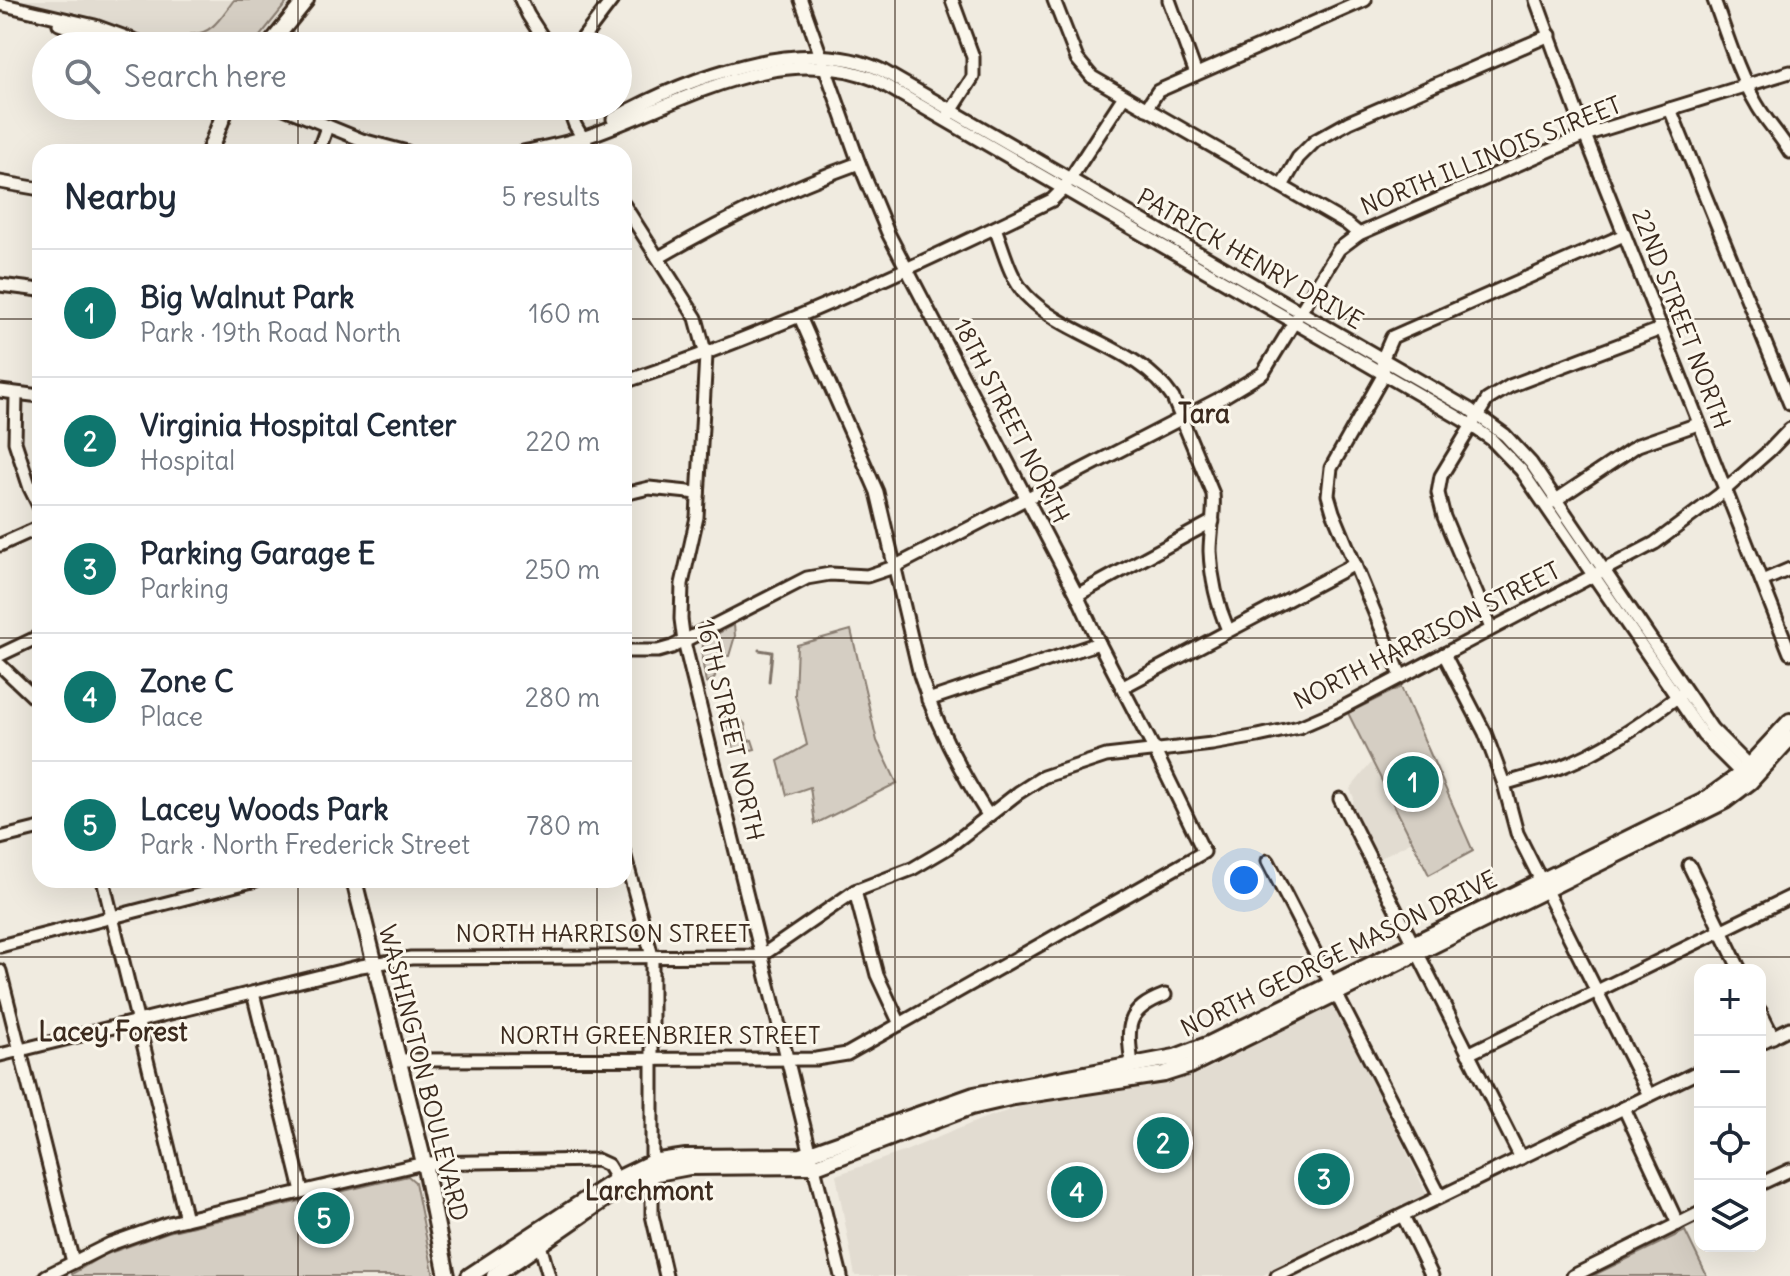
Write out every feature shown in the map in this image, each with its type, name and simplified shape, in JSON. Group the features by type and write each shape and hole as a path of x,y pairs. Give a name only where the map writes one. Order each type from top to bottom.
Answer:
{"main road":[{"path":"280,32 306,0"},
{"path":"212,144 222,120"},
{"name":"NORTH GEORGE MASON DRIVE","path":"469,1276 538,1238 620,1184 677,1157 814,1159 971,1107 1014,1097 1164,1074 1189,1066 1415,948 1725,801 1790,721"},
{"name":"NORTH GEORGE MASON DRIVE","path":"1749,774 1790,738"},
{"name":"WASHINGTON BOULEVARD","path":"356,888 424,1163 447,1276"},
{"name":"NORTH GEORGE MASON DRIVE","path":"814,1159 984,1092 1175,1057 1333,989"},
{"name":"NORTH GEORGE MASON DRIVE","path":"494,1276 538,1238"}],"street":[{"path":"521,0 540,32"},
{"path":"588,32 612,0"},
{"name":"18TH STREET NORTH","path":"801,0 859,163 888,233 1077,595 1204,852"},
{"path":"949,116 973,77 973,57 952,0"},
{"path":"1054,0 1077,59 1092,77 1347,224 1359,234"},
{"path":"1169,0 1196,74"},
{"path":"1146,109 1158,91 1365,0"},
{"name":"22ND STREET NORTH","path":"1536,0 1585,135 1790,653"},
{"path":"1714,0 1747,86 1759,109 1777,129 1790,152"},
{"path":"0,4 72,19 110,32"},
{"path":"0,12 58,23 83,32"},
{"path":"1282,186 1307,149 1338,128 1550,35"},
{"name":"PATRICK HENRY DRIVE","path":"632,119 730,81 822,62 876,80 949,116 1297,317 1384,374 1475,420"},
{"name":"NORTH ILLINOIS STREET","path":"632,651 658,651 684,642 695,633 807,578 830,574 867,576 894,567 1027,500 1263,373 1339,249 1359,234 1585,135 1790,72"},
{"path":"632,379 706,355 800,317 1052,200 1067,184 1124,96"},
{"path":"1670,109 1790,404"},
{"path":"311,120 375,144"},
{"path":"574,120 586,144"},
{"name":"PATRICK HENRY DRIVE","path":"554,144 591,135 630,120"},
{"path":"321,144 327,127"},
{"path":"658,258 716,223 859,163"},
{"path":"0,182 32,188"},
{"name":"16TH STREET NORTH","path":"632,217 696,318 706,355 697,517 682,584 684,642 841,1276"},
{"path":"995,228 1024,294 1045,311 1145,369 1164,385 1182,418 1213,494 1212,574 1217,605 1228,630"},
{"path":"1401,676 1333,512 1328,481 1331,468 1384,374 1382,360 1392,337 1624,235"},
{"path":"0,285 32,289"},
{"path":"800,317 877,492 928,700 988,815"},
{"name":"PATRICK HENRY DRIVE","path":"1297,317 1382,360 1475,420 1551,503 1681,694 1749,774"},
{"path":"1491,628 1444,517 1438,493 1441,476 1487,400 1510,386 1661,329"},
{"path":"0,391 32,396"},
{"path":"16,395 15,442 32,492"},
{"path":"1551,503 1638,445 1698,424"},
{"name":"NORTH HARRISON STREET","path":"0,1055 375,963 411,958 761,956 855,891 912,869 946,849 1043,777 1106,756 1212,744 1299,727 1336,711 1655,543 1726,488 1790,429"},
{"path":"632,492 649,488 698,493"},
{"path":"1077,595 1213,521"},
{"path":"0,545 32,531"},
{"path":"1123,687 1355,564"},
{"path":"1762,581 1790,569"},
{"path":"0,655 32,640"},
{"path":"928,700 1099,643"},
{"path":"1444,654 1485,733 1504,784 1517,833 1649,1095"},
{"path":"0,665 32,695"},
{"path":"1504,784 1572,761 1636,726 1681,694"},
{"path":"1340,799 1521,1158"},
{"path":"0,838 32,830"},
{"name":"NORTH GREENBRIER STREET","path":"399,1060 816,1059 847,1054 1204,852"},
{"path":"1268,861 1440,1196"},
{"path":"1689,865 1737,964"},
{"path":"632,882 652,956 652,1215 666,1276"},
{"path":"105,888 186,1219"},
{"path":"0,946 224,888"},
{"path":"855,891 877,975 900,1024"},
{"path":"1468,1054 1790,897"},
{"path":"0,971 73,1262"},
{"path":"253,993 302,1191"},
{"path":"1132,1065 1128,1035 1134,1013 1141,1006 1165,995"},
{"path":"1766,1023 1773,1037"},
{"path":"1766,1040 1790,1028"},
{"path":"1277,1276 1694,1074"},
{"path":"1624,1108 1678,1224"},
{"path":"46,1276 110,1244 186,1219 424,1163 597,1160 608,1165 620,1184"},
{"path":"1766,1181 1790,1170"},
{"path":"1403,1216 1432,1276"},
{"path":"1573,1276 1694,1216"},
{"path":"538,1238 549,1276"}],"shaded area":[{"path":"16,0 295,0 269,32 132,32 88,15"},
{"path":"234,0 289,0 263,32 204,32 216,23"},
{"path":"734,625 735,636 729,656 722,656 714,679 706,683 703,641"},
{"path":"851,630 877,741 897,783 815,824 810,787 787,795 778,761 807,745 795,695 797,645"},
{"path":"1401,687 1473,851 1429,875 1348,713"},
{"path":"736,715 745,724 748,741 752,740 755,749 735,750 727,732 725,717"},
{"path":"1372,762 1412,841 1378,859 1352,806 1354,798 1350,789"},
{"path":"1330,1006 1339,1009 1427,1195 1261,1276 855,1276 836,1175 1029,1104 1200,1073"},
{"path":"408,1176 415,1182 434,1276 72,1274 104,1255 168,1232"},
{"path":"1685,1231 1707,1276 1592,1276"}],"waterway":[{"path":"759,650 772,652 769,682"}],"place":[{"name":"Big Walnut Park","path":"1413,782"},
{"name":"Virginia Hospital Center","path":"1163,1143"},
{"name":"Parking Garage E","path":"1324,1179"},
{"name":"Zone C","path":"1077,1192"},
{"name":"Lacey Woods Park","path":"324,1218"}],"district":[{"name":"Tara","path":"1204,414"},
{"name":"Lacey Forest","path":"113,1032"},
{"name":"Larchmont","path":"649,1191"}]}
